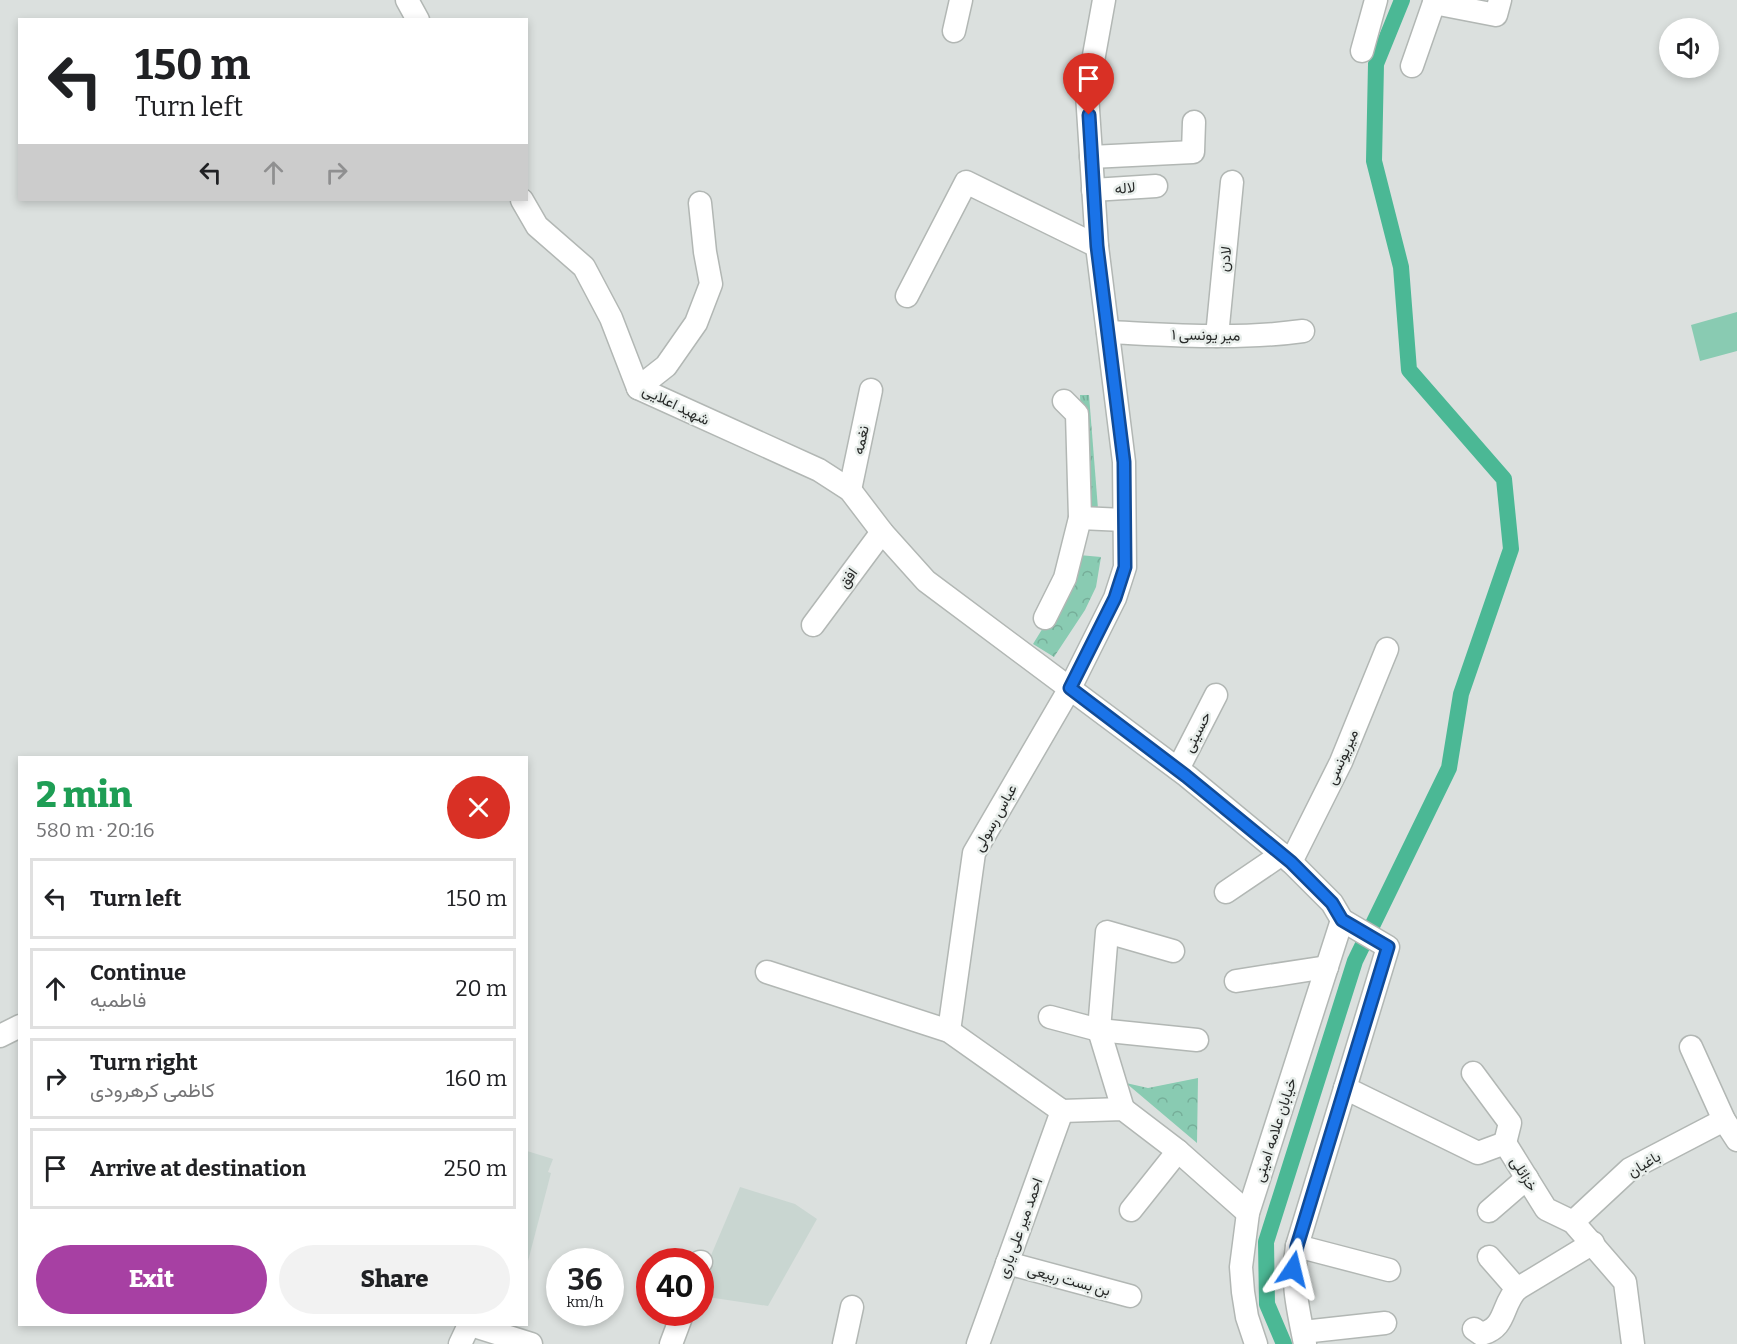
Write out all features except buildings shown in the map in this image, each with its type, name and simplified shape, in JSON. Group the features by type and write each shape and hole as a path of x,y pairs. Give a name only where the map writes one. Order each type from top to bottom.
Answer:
{"street":[{"path":"407,0 417,18"},
{"path":"954,31 961,0"},
{"name":"عباس رسولی","path":"949,1031 974,853 1070,688 1115,598 1125,567 1124,462 1097,246 1087,94 1104,0"},
{"path":"1362,51 1376,0"},
{"path":"1412,66 1434,1 1496,15 1500,0"},
{"path":"1091,157 1193,152 1194,122"},
{"path":"907,296 966,182 1097,246"},
{"name":"لادن","path":"1217,336 1232,182"},
{"name":"لاله","path":"1093,190 1156,186"},
{"name":"شهید اعلایی","path":"523,201 537,226 584,267 611,318 638,388 819,470 850,490 882,532 926,581 1178,769 1287,858 1332,903 1342,920"},
{"path":"638,388 666,366 696,323 711,284 700,203"},
{"name":"میر یونسی ۱","path":"1108,332 1265,336 1303,331"},
{"name":"نغمه","path":"850,490 871,390"},
{"path":"1045,618 1065,578 1080,519 1077,414 1064,401"},
{"path":"1080,519 1124,520"},
{"name":"افق","path":"813,625 882,532"},
{"name":"میریونسی","path":"1287,858 1341,762 1387,648"},
{"name":"حسینی","path":"1178,769 1216,695"},
{"path":"1226,892 1287,858"},
{"path":"1342,920 1388,947 1297,1246 1293,1269 1294,1287 1304,1338 1385,1323"},
{"name":"خیابان علامه امینی","path":"1256,1344 1247,1317 1241,1267 1248,1213 1342,920"},
{"path":"1173,951 1107,932 1099,1030 1123,1109 1178,1151 1248,1213"},
{"path":"1236,981 1327,967"},
{"path":"767,972 949,1031 1062,1111 1123,1109"},
{"path":"1050,1017 1099,1030 1197,1040"},
{"path":"0,1036 18,1027"},
{"path":"1691,1047 1724,1120 1737,1140"},
{"path":"1473,1073 1510,1123 1505,1143"},
{"name":"خزائلی","path":"1345,1088 1478,1153 1505,1143 1546,1209 1573,1222 1625,1282 1632,1344"},
{"name":"احمد میر علی یاری","path":"978,1344 1062,1111"},
{"name":"باغبان","path":"1573,1222 1630,1169 1724,1120"},
{"path":"1131,1210 1178,1151"},
{"path":"1489,1210 1527,1178"},
{"path":"1474,1329 1481,1334 1490,1332 1500,1322 1508,1299 1517,1290 1593,1243"},
{"path":"1297,1246 1389,1270"},
{"path":"1490,1257 1517,1290"},
{"name":"بن بست ربیعی","path":"1007,1263 1130,1296"},
{"path":"844,1344 852,1306"},
{"path":"460,1344 468,1326"},
{"path":"471,1326 531,1344"},
{"path":"671,1344 677,1326"}],"shaded area":[{"path":"528,1151 553,1159 548,1172 551,1173 528,1261"},
{"path":"740,1187 795,1204 817,1219 768,1306 714,1298 714,1248"}],"green space":[{"path":"1737,312 1737,351 1700,361 1691,325"},
{"path":"1080,395 1089,395 1098,509 1085,511"},
{"path":"1079,555 1101,557 1096,587 1085,610 1054,657 1033,644 1070,584"},
{"path":"1198,1078 1197,1143 1126,1083 1148,1088"}],"waterway":[{"path":"1284,1344 1267,1304 1266,1242 1355,961 1449,768 1461,694 1511,549 1504,479 1409,370 1401,267 1374,161 1376,64 1402,0"}],"route":[{"path":"1089,115 1097,246 1124,462 1125,567 1115,598 1070,688 1186,776 1291,862 1332,903 1342,920 1388,947 1297,1246 1293,1269"}]}
